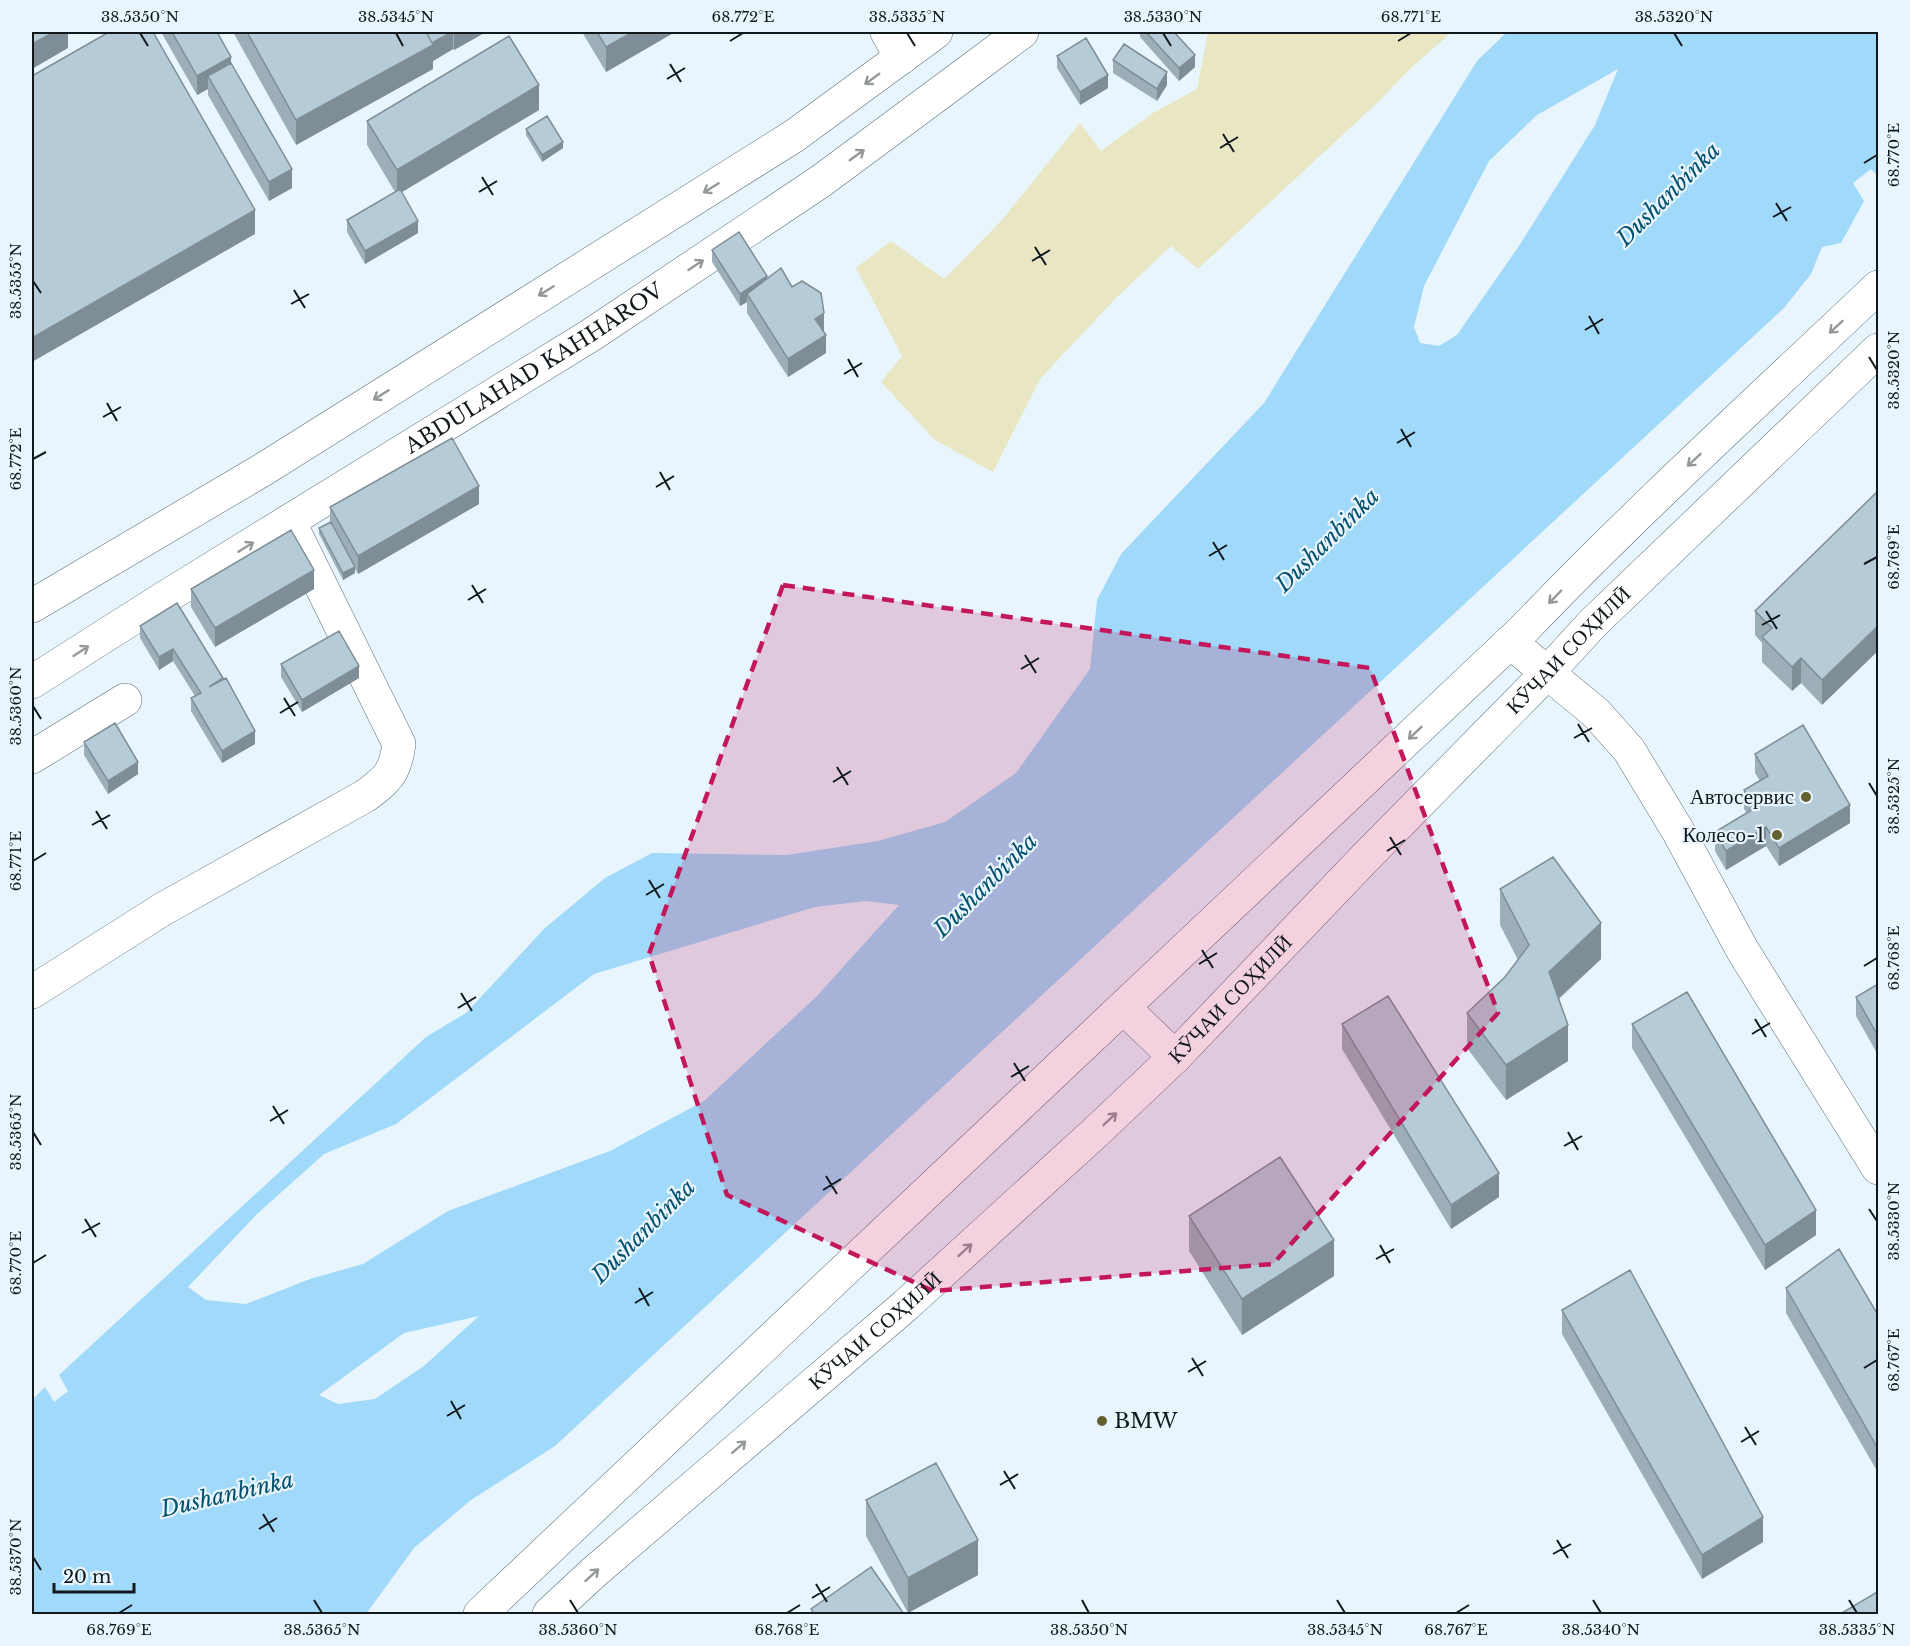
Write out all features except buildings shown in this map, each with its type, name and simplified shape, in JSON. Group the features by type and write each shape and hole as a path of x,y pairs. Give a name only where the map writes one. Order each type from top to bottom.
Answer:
{"main road":[{"path":"32,606 264,470 794,136 894,45 936,32"},
{"name":"ABDULAHAD KAHHAROV","path":"32,682 591,335 802,194 1022,32"},
{"path":"480,1614 1510,642 1653,499 1878,287"},
{"name":"КӮЧАИ СОҲИЛӢ","path":"549,1614 593,1573 906,1305 1175,1057 1593,623 1878,350"},
{"path":"32,992 163,909 365,796 384,782 396,764 399,744 289,521"},
{"path":"1510,642 1596,713 1629,750 1678,831 1743,951 1878,1168"},
{"path":"32,757 125,700"},
{"path":"1124,1008 1175,1057"}],"highlighted area":[{"path":"783,585 1370,668 1498,1013 1273,1264 933,1291 727,1195 649,954"}],"shaded area":[{"path":"1208,32 1452,32 1198,269 1171,246 1115,299 1040,379 993,472 935,440 881,382 902,356 856,268 891,241 944,279 1001,221 1080,123 1101,151 1153,113 1197,89"}],"water":[{"name":"Dushanbinka","path":"1507,32 1878,32 1878,176 1871,169 1853,183 1864,201 1841,243 1822,247 1811,274 1784,308 555,1446 471,1500 414,1548 366,1614 32,1614 32,1400 45,1387 54,1402 68,1391 59,1375 426,1037 466,1013 545,928 605,878 652,853 787,855 878,841 945,822 1016,773 1090,669 1097,600 1121,554 1264,403 1477,61","holes":["1618,69 1595,125 1519,246 1457,335 1439,346 1420,343 1414,327 1424,286 1489,161 1537,115","866,901 899,905 817,996 704,1101 610,1151 448,1211 363,1264 310,1279 246,1304 206,1300 188,1287 257,1214 324,1154 396,1124 594,974 815,907","479,1316 424,1366 375,1399 338,1404 319,1395 404,1333"]}],"place":[{"name":"Автосервис","path":"1806,797"},
{"name":"Колесо-1","path":"1777,835"},
{"name":"BMW","path":"1102,1421"}]}
